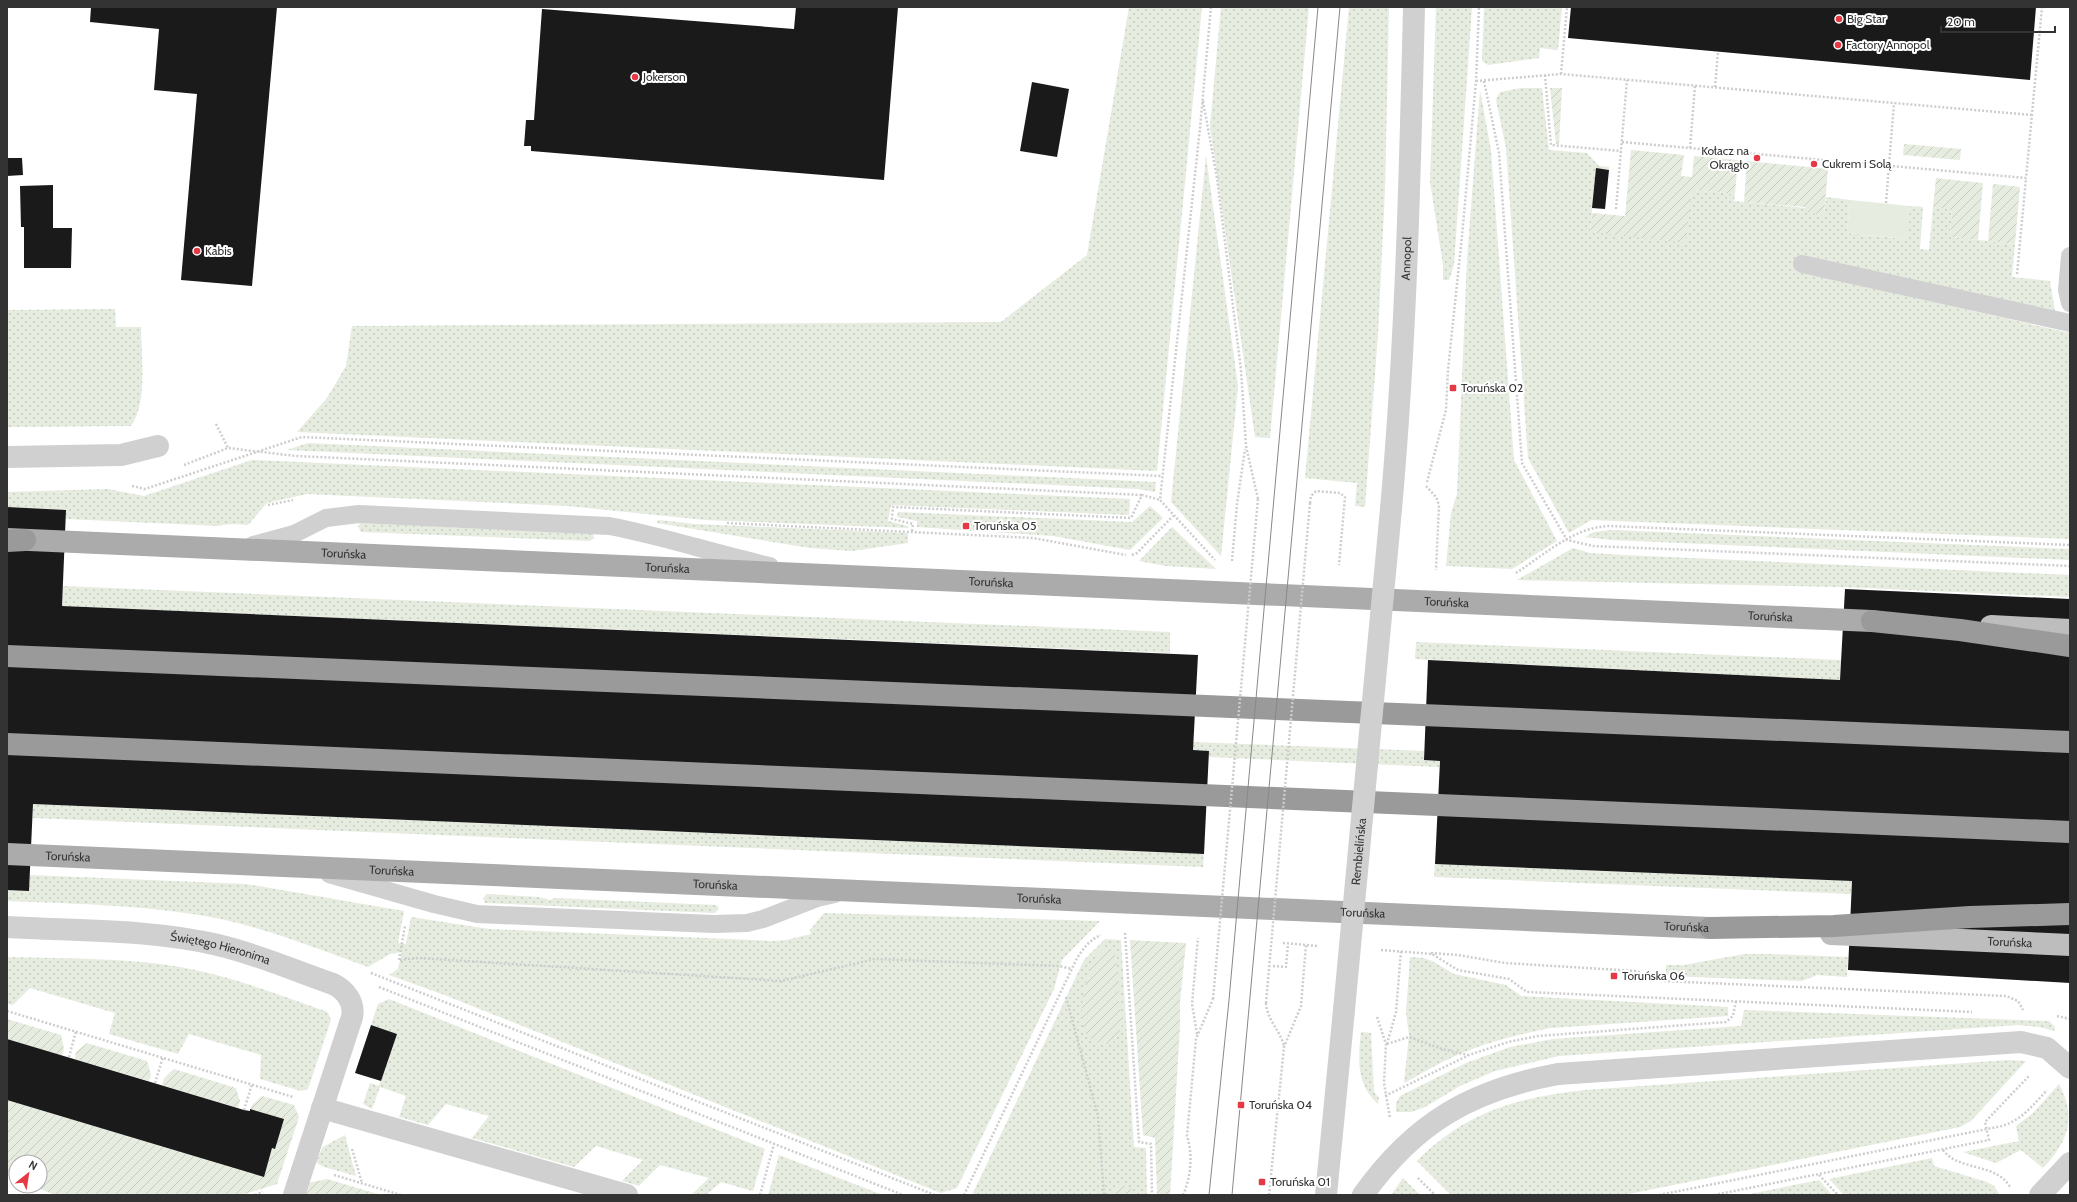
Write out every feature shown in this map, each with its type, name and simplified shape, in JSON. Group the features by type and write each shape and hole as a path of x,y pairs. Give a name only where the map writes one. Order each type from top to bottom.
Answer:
{"highway":[{"path":"1872,621 1960,630 2070,646"},
{"path":"7,656 2070,742"},
{"path":"7,744 2070,832"},
{"path":"1710,928 1834,926 1970,917 2070,914"}],"main road":[{"name":"Toruńska","path":"13,540 2070,630"},
{"name":"Toruńska","path":"7,854 2070,945"}],"street":[{"name":"Annopol","path":"1391,509 1404,316 1410,182 1414,7"},
{"path":"7,457 121,455 158,446"},
{"name":"Rembielińska","path":"1326,1195 1391,509"},
{"name":"Świętego Hieronima","path":"7,927 139,934 194,940 244,952 333,984 348,996 353,1011 294,1195"},
{"path":"1363,1195 1400,1151 1414,1138 1464,1103 1509,1085 1558,1074 2021,1042 2034,1043 2052,1052 2069,1067"},
{"path":"322,1108 627,1195"},
{"path":"2040,1195 2070,1163"}],"lane":[{"path":"2070,256 2067,290 2070,303"},
{"path":"1802,264 2070,323"},
{"path":"218,548 268,542 294,534 326,518 359,514 609,526 644,533 747,561 838,576"},
{"path":"279,866 333,875 464,912 506,916 735,924 764,919 817,898 863,891"}],"path":[{"path":"1160,500 1203,96 1211,7"},
{"path":"1424,491 1446,410 1448,370 1476,81 1480,7"},
{"path":"1561,74 1566,7"},
{"path":"2017,274 2042,7"},
{"path":"1716,87 1718,52"},
{"path":"1476,81 1561,74 2032,115"},
{"path":"1545,75 1551,145 1621,151"},
{"path":"1616,209 1627,80"},
{"path":"1484,81 1499,153 1522,463 1567,540 1593,546 2070,566"},
{"path":"1690,148 1695,86"},
{"path":"1196,1039 1213,999 1258,499 1246,446 1242,370 1217,178 1203,96"},
{"path":"1886,203 1894,103"},
{"path":"1622,142 2026,178"},
{"path":"216,424 228,448"},
{"path":"131,486 145,489 302,437 1162,476"},
{"path":"1232,556 1237,504 1246,446"},
{"path":"178,467 228,448 312,457 1142,495 1160,500 1173,516 1218,563"},
{"path":"1426,486 1436,497 1440,505 1437,565"},
{"path":"1284,1047 1282,1039 1270,1018 1266,1003 1310,503 1311,496 1316,491 1340,493 1345,497 1340,564"},
{"path":"912,531 912,524 892,519 893,507 1131,518 1142,495"},
{"path":"1142,548 1173,516"},
{"path":"1513,575 1584,530 1608,526 2070,545"},
{"path":"1225,563 1232,563"},
{"path":"1247,564 1255,564"},
{"path":"1301,566 1308,566"},
{"path":"1428,571 1444,572"},
{"path":"1120,932 1132,933"},
{"path":"1125,933 1139,1142 1151,1144 1152,1195"},
{"path":"964,1195 1084,947 1093,938 1103,934"},
{"path":"403,936 399,960 418,958 781,981 875,959 1059,966 1072,970"},
{"path":"1191,937 1206,938"},
{"path":"1183,1195 1188,1183 1191,1149 1187,1136 1196,1039 1192,1004 1198,937"},
{"path":"1214,938 1221,939"},
{"path":"1266,942 1273,943"},
{"path":"1281,943 1322,946"},
{"path":"1273,966 1286,967 1288,944"},
{"path":"1268,1195 1284,1047 1301,1006 1306,945"},
{"path":"1377,950 1458,955 1504,963 1636,971 1662,981 2006,996 2018,1001 2024,1014"},
{"path":"1401,951 1396,1012 1386,1044 1384,1083 1394,1136 1400,1151 1414,1174 1435,1195"},
{"path":"1426,953 1437,957 1458,970 1509,979 1527,992 1977,1012"},
{"path":"365,972 413,989 935,1195"},
{"path":"377,987 902,1195"},
{"path":"1066,998 1098,1116 1104,1195"},
{"path":"7,1010 295,1097"},
{"path":"1375,1013 1386,1044"},
{"path":"2050,1016 2070,1018"},
{"path":"68,1057 76,1031"},
{"path":"1386,1044 1409,1037 1442,1049 1469,1055"},
{"path":"1714,1195 1989,1140 1985,1122 2052,1052"},
{"path":"156,1083 163,1057"},
{"path":"1659,1195 2010,1124 2020,1117 2069,1067"},
{"path":"244,1110 252,1084"},
{"path":"760,1195 774,1144"},
{"path":"1943,1150 1951,1158 1999,1176 2008,1184 2010,1191"},
{"path":"304,1166 402,1195"},
{"path":"1819,1174 1838,1195"}],"shaded area":[{"path":"1129,7 1202,7 1157,471 297,432 327,398 346,366 352,326 1001,322 1087,255"},
{"path":"1221,7 1309,7 1270,438 1255,437 1210,126"},
{"path":"1349,7 1389,7 1385,190 1378,334 1365,507 1355,506 1357,483 1305,478"},
{"path":"1436,7 1472,7 1454,265 1449,280 1443,280 1443,265 1430,182"},
{"path":"1484,7 1562,7 1558,50 1540,48 1539,58 1488,65 1482,61"},
{"path":"1521,88 1542,88 1549,150 1587,153 1599,166 1609,167 1609,170 1596,168 1590,232 1692,190 1735,194 1734,201 1805,208 1824,215 1826,197 1850,200 1847,233 1906,239 1910,206 1923,207 1920,249 1929,250 1933,207 1952,209 1950,237 2015,244 2012,277 2050,281 2055,311 1800,255 1796,271 2070,333 2070,539 1591,520 1569,533 1528,458 1506,148 1496,100 1500,92"},
{"path":"1550,88 1562,88 1559,144 1556,144"},
{"path":"1480,90 1491,150 1514,460 1557,541 1512,569 1446,566 1451,513 1457,494 1467,260"},
{"path":"1904,144 1961,149 1960,160 1903,155"},
{"path":"1631,150 1684,155 1681,176 1692,177 1694,156 1738,160 1735,194 1692,190 1686,243 1590,232 1592,213 1625,216"},
{"path":"1206,156 1238,386 1221,556 1171,502"},
{"path":"1747,161 1828,169 1824,215 1805,212 1805,207 1744,202"},
{"path":"1936,178 1983,183 1978,240 1950,237 1952,210 1933,207"},
{"path":"1993,184 2020,187 2015,244 1988,241"},
{"path":"1850,200 1910,206 1907,239 1847,233"},
{"path":"115,309 116,327 141,327 142,392 140,404 131,426 7,427 7,310"},
{"path":"308,443 1156,482 1155,492 1139,489 287,450"},
{"path":"252,460 1130,499 1129,515 891,505 888,521 908,526 908,528 705,520 568,506 307,494 267,503 248,525 230,524 219,526 66,519 65,510 7,507 7,492 108,489 144,496"},
{"path":"1150,506 1163,518 1130,550 1053,536 917,527 917,521 897,517 898,512 1132,522"},
{"path":"658,520 695,524 908,533 908,543 852,551 810,548 657,523"},
{"path":"361,523 593,534 594,538 590,541 361,532 358,526"},
{"path":"1172,527 1216,569 1166,566 1139,561"},
{"path":"1611,530 2070,549 2070,560 1611,540 1585,537 1594,532"},
{"path":"1573,548 1590,553 1624,555 2070,575 2070,597 1840,587 1517,580"},
{"path":"63,586 1170,632 1170,653 62,606"},
{"path":"1416,642 1841,660 1840,680 1415,659"},
{"path":"1193,742 1424,751 1424,760 1440,761 1439,767 1209,757 1209,751 1193,750"},
{"path":"33,804 1204,854 1203,867 33,818"},
{"path":"1435,864 1852,881 1851,894 1434,877"},
{"path":"30,875 246,884 404,911 398,943 406,944 411,917 489,929 773,941 786,940 811,934 810,930 824,913 1100,921 1062,960 1054,989 957,1188 941,1193 447,996 389,975 398,969 402,952 390,954 368,967 277,934 240,923 195,914 87,904 7,901 7,890 29,890"},
{"path":"487,894 539,897 550,900 555,898 716,905 719,908 715,913 485,903 483,898"},
{"path":"1105,939 1121,940 1134,1147 1146,1148 1147,1195 972,1195 1084,960"},
{"path":"1130,940 1186,943 1180,1002 1180,1027 1170,1195 1157,1195 1155,1138 1143,1135"},
{"path":"1103,948 1109,949 1115,954 1119,977 1119,1006 1122,1016 1122,1025 1115,1041 1100,1044 1085,1033 1082,1022 1082,1012 1088,974 1097,954"},
{"path":"1744,954 1848,957 1847,977 1817,975 1802,981 1666,976 1666,965 1684,965"},
{"path":"7,957 126,961 195,970 244,983 325,1011 328,1013 331,1020 308,1089 301,1091 260,1079 261,1055 189,1034 178,1054 109,1034 115,1013 30,988 13,1005 7,1004"},
{"path":"1410,957 1423,958 1432,961 1454,974 1506,985 1521,996 1728,1007 1728,1016 1539,1030 1506,1038 1462,1053 1404,1083 1409,1035 1406,1013"},
{"path":"389,999 765,1149 753,1191 721,1182 706,1195 691,1195 709,1178 660,1165 639,1186 622,1181 643,1160 596,1146 574,1167 472,1138 489,1116 446,1104 428,1125 399,1117 406,1096 380,1087 372,1109 363,1104 370,1083 379,1086 396,1034 371,1025 378,1004"},
{"path":"1744,1010 2049,1021 2055,1027 2054,1031 2040,1027 2018,1025 1559,1056 1495,1071 1460,1086 1425,1107 1411,1112 1396,1112 1396,1103 1400,1096 1466,1063 1510,1047 1553,1039 1741,1026"},
{"path":"7,1019 61,1035 64,1049 62,1056 7,1039"},
{"path":"1361,1032 1371,1033 1374,1092 1379,1098 1378,1104 1371,1096 1362,1080 1359,1062"},
{"path":"87,1043 147,1061 151,1075 149,1081 75,1059 76,1052"},
{"path":"2008,1060 2026,1061 1971,1121 1960,1127 1624,1195 1451,1195 1417,1161 1435,1144 1454,1130 1474,1119 1515,1103 1561,1093 1585,1090"},
{"path":"174,1069 236,1088 240,1101 238,1108 162,1085 164,1078"},
{"path":"2059,1084 2065,1096 2068,1108 2067,1129 2059,1149 2043,1168 2021,1150 1996,1163 1963,1152 2019,1141 2016,1126 2033,1113"},
{"path":"262,1096 294,1105 299,1117 277,1184 242,1195 55,1195 48,1192 48,1154 8,1154 7,1175 7,1100 264,1176 272,1148 275,1149 250,1109 252,1105"},
{"path":"345,1135 356,1176 324,1167 315,1162 323,1147"},
{"path":"779,1155 883,1195 768,1195"},
{"path":"1932,1158 1934,1166 1987,1182 1994,1186 2000,1195 1844,1195 1829,1179"},
{"path":"1403,1178 1420,1195 1391,1195"},
{"path":"327,1179 381,1195 304,1195 308,1183"},
{"path":"1819,1180 1832,1195 1745,1195"},
{"path":"1120,1183 1131,1189 1134,1195 1113,1195 1114,1187"}],"building":[{"path":"91,7 277,7 252,286 181,280 197,94 154,90 159,29 90,22"},
{"path":"796,7 898,7 884,180 531,151 531,146 524,146 526,120 534,120 542,9 794,29"},
{"name":"Factory Annopol","path":"1571,7 2036,7 2030,80 1568,38"},
{"path":"1032,82 1069,89 1057,157 1020,151"},
{"path":"7,158 22,158 23,175 7,176"},
{"path":"1596,168 1609,170 1605,209 1592,208"},
{"path":"53,185 53,228 72,228 71,268 24,268 24,227 21,227 20,186"},
{"path":"7,507 66,510 62,606 1198,655 1193,750 1209,751 1204,854 33,804 29,891 7,890"},
{"path":"1845,589 2070,599 2070,983 1848,970 1852,881 1435,864 1440,761 1424,760 1428,660 1840,680"},
{"path":"371,1025 397,1034 381,1081 355,1073"},
{"path":"7,1039 244,1110 250,1111 250,1109 284,1119 275,1149 272,1148 264,1177 7,1100"}],"tram line":[{"path":"1209,1195 1229,1000 1318,7"},
{"path":"1232,1195 1340,7"}],"place":[{"name":"Big Star","path":"1839,19"},
{"name":"Factory Annopol","path":"1838,45"},
{"name":"Jokerson","path":"635,77"},
{"name":"Kołacz na Okrągło","path":"1757,158"},
{"name":"Cukrem i Solą","path":"1814,164"},
{"name":"Kabis","path":"197,251"},
{"name":"Toruńska 02","path":"1453,388"},
{"name":"Toruńska 05","path":"966,526"},
{"name":"Toruńska 06","path":"1614,976"},
{"name":"Toruńska 04","path":"1241,1105"},
{"name":"Toruńska 01","path":"1262,1182"}]}
